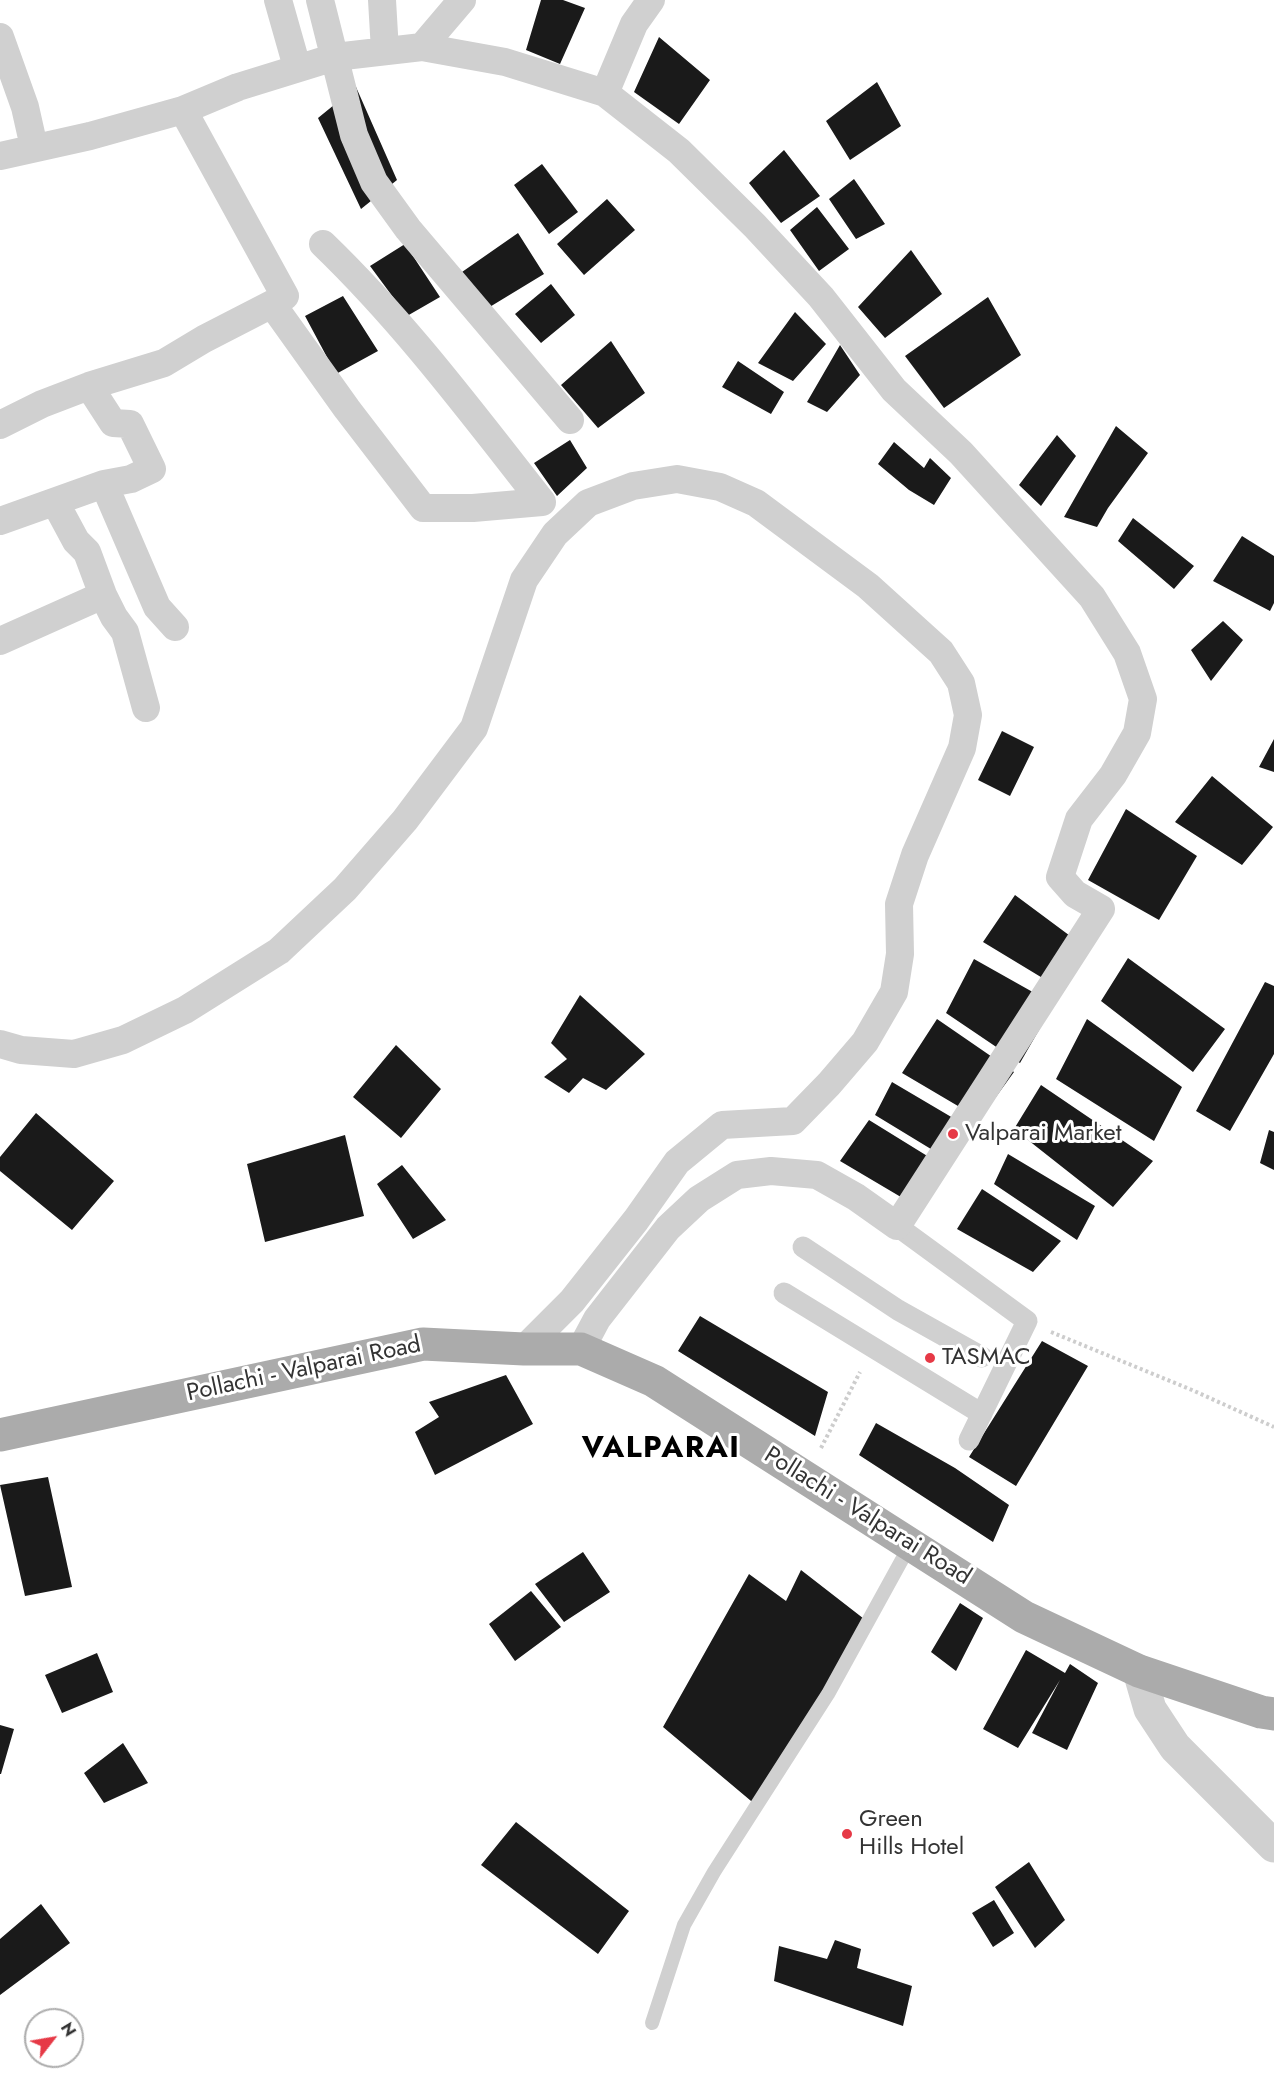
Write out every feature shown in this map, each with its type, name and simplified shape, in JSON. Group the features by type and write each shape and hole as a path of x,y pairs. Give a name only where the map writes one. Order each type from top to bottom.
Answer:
{"main road":[{"name":"Pollachi - Valparai Road","path":"0,1435 423,1344 524,1349 581,1349 654,1381 1024,1617 1139,1671 1261,1712 1274,1714"}],"street":[{"path":"278,0 297,67"},
{"path":"320,0 354,135 374,182 408,229 570,420"},
{"path":"382,0 385,51"},
{"path":"0,156 90,136 183,110 238,87 297,67 335,57 385,51 433,24 462,0"},
{"path":"605,93 634,24 651,0"},
{"path":"433,24 505,62 605,93 679,151 755,226 821,297 894,390 961,453 1092,597 1127,653 1143,699 1137,733 1113,775 1079,819 1060,877 1075,894 1101,909 897,1226"},
{"path":"0,37 25,107 34,147"},
{"path":"0,425 42,404 89,386 164,363 285,296 183,110"},
{"path":"272,304 347,409 423,508 473,508 542,502 411,338 362,281 323,244"},
{"path":"0,521 104,484 131,479 152,469 130,424 113,423 89,386"},
{"path":"0,1044 21,1050 74,1054 123,1040 184,1010 279,951 345,889 405,820 474,728 524,580 555,534 588,503 633,486 677,479 720,487 756,503 868,586 941,652 961,683 968,715 962,748 915,855 899,904 900,954 894,992 865,1042 829,1084 792,1121 722,1125 677,1162 636,1220 572,1301 524,1349"},
{"path":"104,484 157,607 175,627"},
{"path":"55,501 75,541 87,552 114,617 125,632 146,708"},
{"path":"0,641 104,595"},
{"path":"581,1349 597,1319 668,1228 699,1199 737,1175 771,1171 817,1175 855,1197 1026,1322"},
{"path":"803,1247 898,1310 982,1357"},
{"path":"784,1293 982,1414"},
{"path":"1026,1322 978,1423 969,1440 1026,1322"},
{"path":"1139,1671 1150,1709 1175,1747 1274,1846"}],"lane":[{"path":"652,2023 684,1925 714,1872 828,1694 910,1545"}],"path":[{"path":"1026,1322 1192,1390 1274,1427"}],"building":[{"path":"541,0 563,0 585,8 560,64 526,50"},
{"path":"659,37 710,80 679,124 634,92"},
{"path":"877,82 901,126 850,160 826,121"},
{"path":"356,87 397,180 361,209 318,118"},
{"path":"784,150 820,196 781,223 749,183"},
{"path":"542,164 578,212 549,234 514,185"},
{"path":"854,179 885,224 856,239 829,199"},
{"path":"607,199 635,230 584,275 557,244"},
{"path":"817,207 849,249 819,271 790,230"},
{"path":"518,233 544,274 488,308 462,272"},
{"path":"405,244 440,297 407,316 370,266"},
{"path":"911,250 942,294 885,338 858,307"},
{"path":"551,284 575,315 541,343 515,314"},
{"path":"343,296 378,351 336,374 305,316"},
{"path":"988,297 1021,355 944,408 905,356"},
{"path":"795,312 826,344 793,381 758,363"},
{"path":"611,341 645,393 598,428 561,385"},
{"path":"840,345 860,375 827,412 807,402"},
{"path":"738,361 784,392 771,414 722,387"},
{"path":"1116,426 1148,453 1097,527 1064,517"},
{"path":"1057,435 1076,456 1041,506 1019,485"},
{"path":"570,440 587,468 557,496 534,463"},
{"path":"894,442 924,468 930,458 951,478 934,505 909,490 878,464"},
{"path":"1133,518 1194,566 1174,589 1118,541"},
{"path":"1242,536 1274,556 1274,603 1270,611 1213,581"},
{"path":"1223,621 1243,640 1211,681 1191,650"},
{"path":"1002,731 1034,747 1010,796 978,780"},
{"path":"1274,739 1274,772 1259,767"},
{"path":"1212,776 1273,827 1242,865 1175,822"},
{"path":"1126,809 1197,856 1159,920 1088,880"},
{"path":"1015,895 1089,950 1064,991 983,942"},
{"path":"1128,958 1225,1029 1193,1072 1101,1001"},
{"path":"974,959 1054,1004 1020,1063 946,1013"},
{"path":"1265,982 1274,986 1274,1054 1230,1131 1196,1111"},
{"path":"580,995 645,1054 606,1090 583,1078 569,1093 544,1077 567,1059 551,1043"},
{"path":"937,1019 1014,1072 980,1119 902,1073"},
{"path":"1087,1019 1182,1087 1154,1141 1056,1079"},
{"path":"396,1045 441,1089 401,1138 353,1097"},
{"path":"892,1082 970,1128 949,1160 875,1115"},
{"path":"1041,1085 1153,1161 1113,1207 1014,1129"},
{"path":"36,1113 114,1181 72,1230 0,1171 0,1157"},
{"path":"869,1120 937,1162 911,1203 840,1161"},
{"path":"1269,1130 1274,1132 1274,1170 1260,1163"},
{"path":"345,1135 364,1216 265,1242 247,1164"},
{"path":"1008,1154 1095,1206 1077,1240 994,1184"},
{"path":"402,1165 446,1220 413,1239 377,1184"},
{"path":"982,1189 1061,1241 1033,1272 957,1229"},
{"path":"700,1316 828,1392 815,1436 678,1351"},
{"path":"1042,1341 1088,1366 1016,1486 969,1457"},
{"path":"506,1375 533,1424 435,1475 415,1432 439,1417 429,1402"},
{"path":"876,1423 955,1468 1009,1505 993,1542 859,1455"},
{"path":"48,1477 72,1587 25,1596 0,1485"},
{"path":"583,1552 610,1592 564,1622 535,1584"},
{"path":"801,1570 868,1622 757,1806 663,1727 749,1574 786,1601"},
{"path":"531,1591 561,1627 515,1661 489,1624"},
{"path":"960,1603 983,1618 956,1671 931,1652"},
{"path":"1026,1650 1065,1673 1070,1664 1098,1683 1067,1750 1032,1733 1060,1680 1018,1748 983,1729"},
{"path":"97,1653 113,1692 62,1713 45,1675"},
{"path":"0,1725 14,1729 1,1774 0,1774"},
{"path":"123,1743 148,1783 104,1803 84,1773"},
{"path":"516,1822 629,1911 598,1954 481,1865"},
{"path":"1029,1862 1065,1920 1035,1948 995,1887"},
{"path":"994,1900 1014,1933 993,1947 972,1913"},
{"path":"41,1904 70,1943 0,1995 0,1939"},
{"path":"835,1940 861,1949 857,1968 912,1986 903,2026 774,1981 779,1946 827,1959"}],"place":[{"name":"Valparai Market","path":"953,1134"},
{"name":"TASMAC","path":"930,1358"},
{"name":"Green Hills Hotel","path":"847,1834"}],"district":[{"name":"VALPARAI","path":"661,1450"}]}
